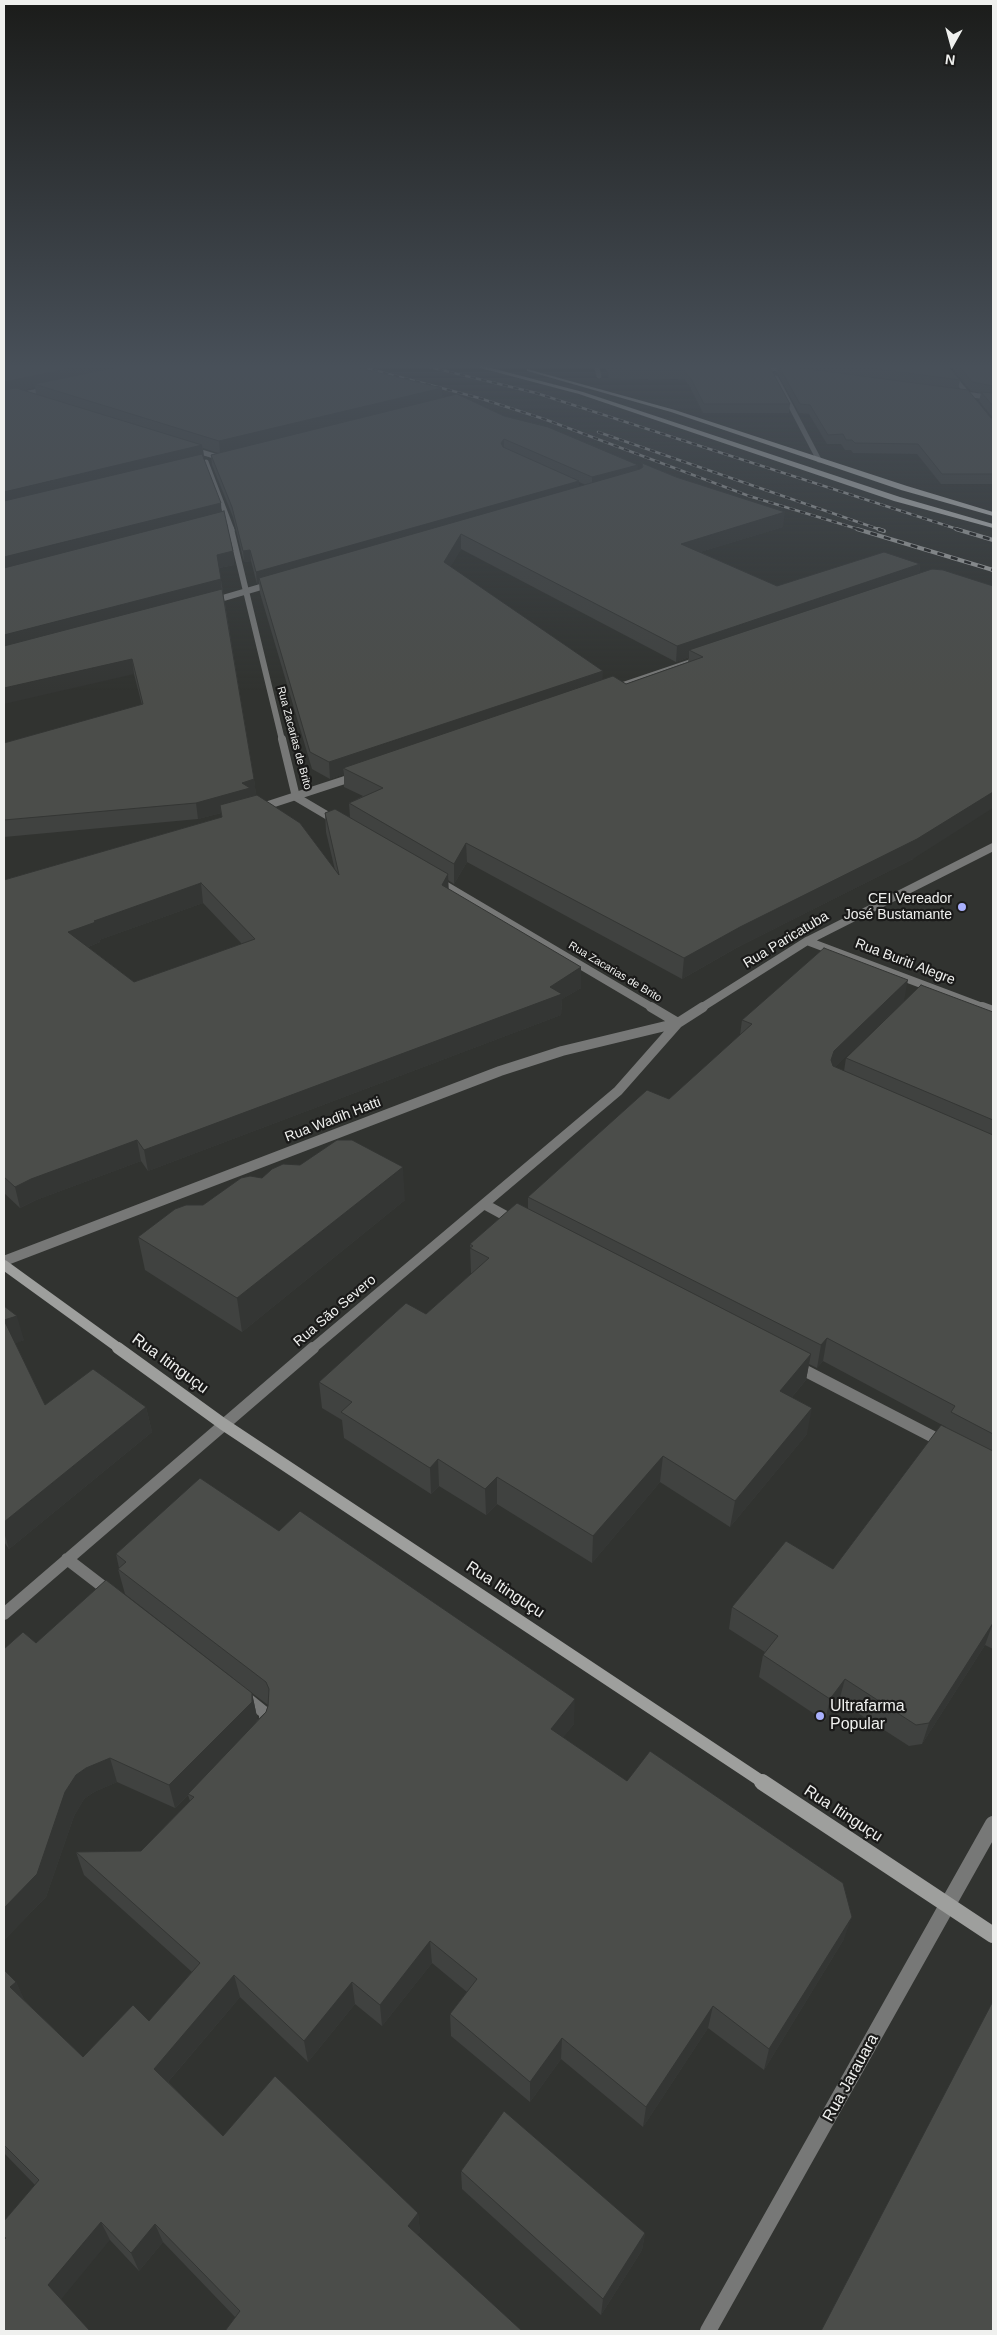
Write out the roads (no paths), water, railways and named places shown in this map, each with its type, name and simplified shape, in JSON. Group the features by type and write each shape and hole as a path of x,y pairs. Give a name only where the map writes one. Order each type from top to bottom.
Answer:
{"highway":[{"path":"819,473 897,499 993,526"},
{"path":"861,473 993,514"}],"main road":[{"name":"Rua Itinguçu","path":"4,1265 223,1424 993,1935"}],"street":[{"name":"Rua Zacarias de Brito","path":"211,473 229,518 296,797 339,822"},
{"path":"219,521 229,518"},
{"path":"208,602 282,581"},
{"path":"607,690 702,658"},
{"path":"249,810 296,797 362,774"},
{"name":"Rua Paricatuba","path":"678,1023 807,941 993,847"},
{"name":"Rua Zacarias de Brito","path":"432,877 678,1023"},
{"name":"Rua Buriti Alegre","path":"807,941 926,989 993,1011"},
{"name":"Rua São Severo","path":"4,1614 223,1424 618,1091 678,1023"},
{"name":"Rua Wadih Hatti","path":"4,1261 500,1071 562,1051 678,1023"},
{"path":"484,1204 525,1226"},
{"path":"781,1358 958,1449"},
{"path":"67,1559 120,1600"},
{"path":"235,1689 265,1713 264,1730 257,1737"},
{"name":"Rua Jarauara","path":"708,2331 993,1824"}],"railway":[{"path":"688,473 749,496 861,530"},
{"path":"716,473 881,530"},
{"path":"783,473 960,530"},
{"path":"857,529 993,570"},
{"path":"956,529 993,540"}],"place":[{"name":"CEI Vereador José Bustamante","path":"962,907"},
{"name":"Ultrafarma Popular","path":"820,1716"}]}
